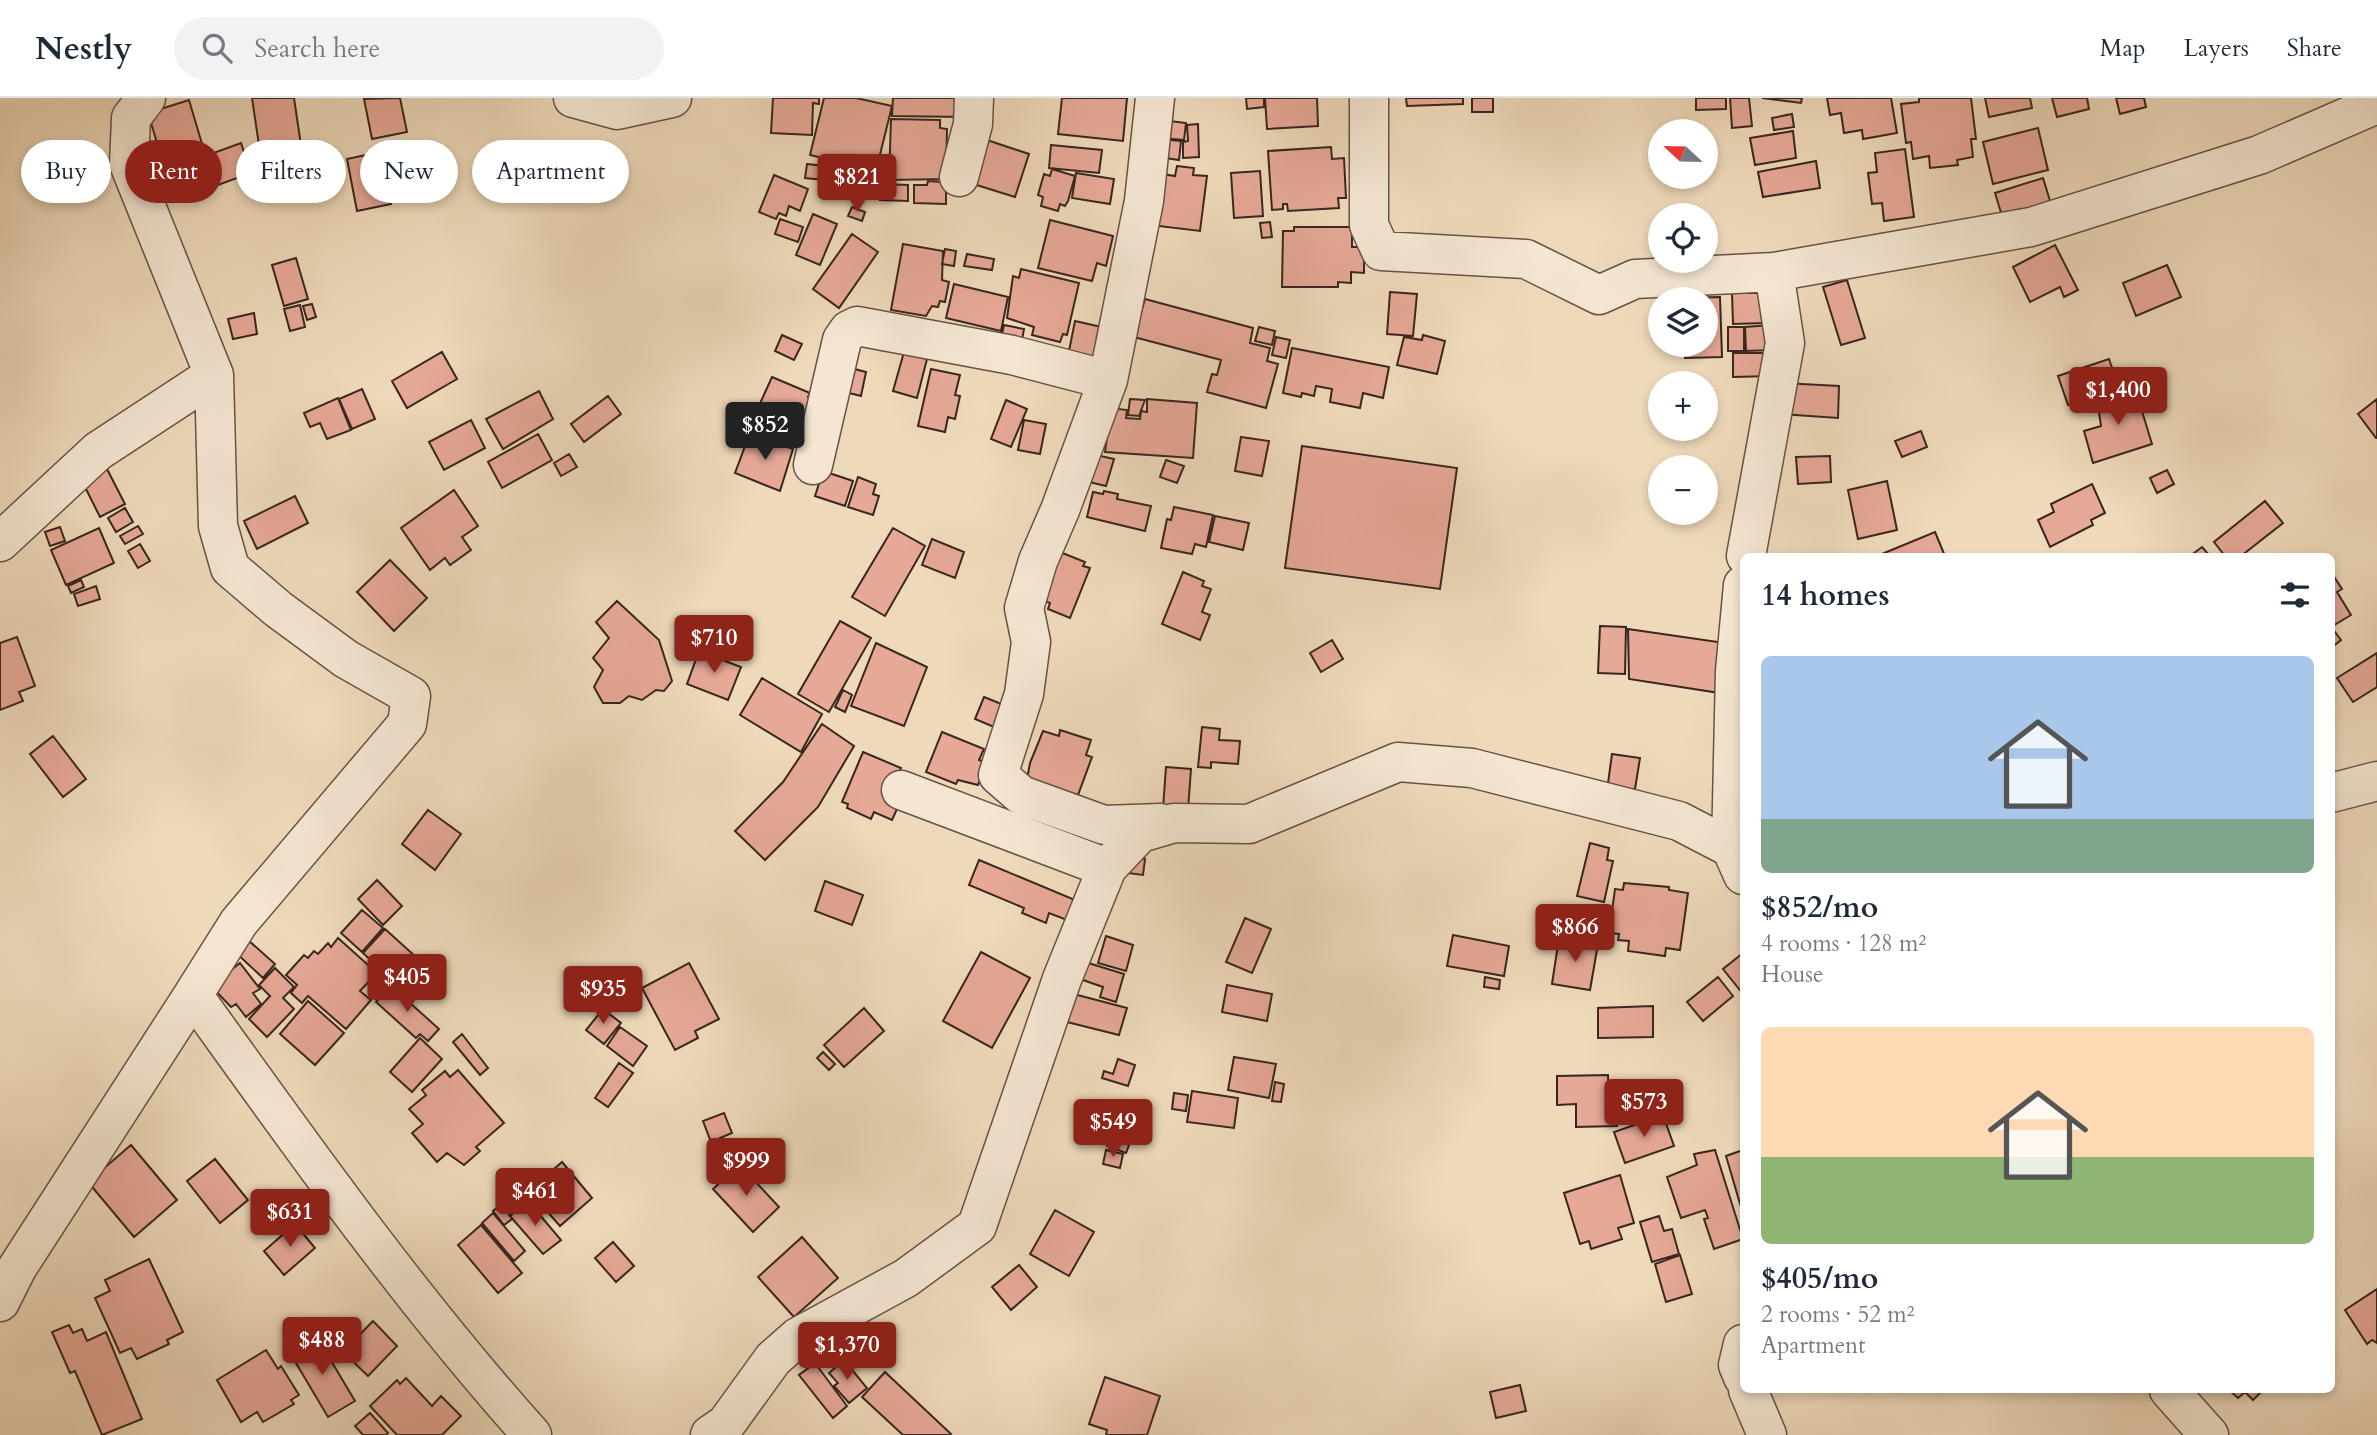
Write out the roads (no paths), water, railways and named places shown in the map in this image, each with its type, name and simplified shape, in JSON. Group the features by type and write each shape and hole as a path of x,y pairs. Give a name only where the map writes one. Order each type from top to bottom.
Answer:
{"street":[{"path":"0,1302 17,1268 239,922 407,724 411,696 346,659 278,609 230,568 218,526 214,375 129,164 131,118 146,98"},
{"path":"573,98 617,110 672,98"},
{"path":"959,177 973,124 974,98"},
{"path":"1155,98 1144,201 1108,380 1060,510 1038,561 1024,608 1031,642 1024,694 998,775 1021,795 1104,825 1249,824 1398,762 1472,768 1679,821 1737,861"},
{"path":"1368,98 1369,225 1381,251 1526,260 1599,295 1636,279 1774,272 2031,227 2259,155 2377,104"},
{"path":"1747,553 1785,343 1774,272"},
{"path":"813,466 842,340 849,330 857,326 1012,355 1108,380"},
{"path":"0,541 98,451 214,375"},
{"path":"1737,861 1735,671 1740,617"},
{"path":"2335,792 2377,781"},
{"path":"901,790 1107,868"},
{"path":"710,1435 726,1424 773,1359 798,1337 906,1278 977,1226 1062,979 1107,868 1140,833 1174,823"},
{"path":"193,995 303,1150 443,1330 532,1435"},
{"path":"1749,1393 1766,1435"},
{"path":"2172,1393 2209,1435"}]}
